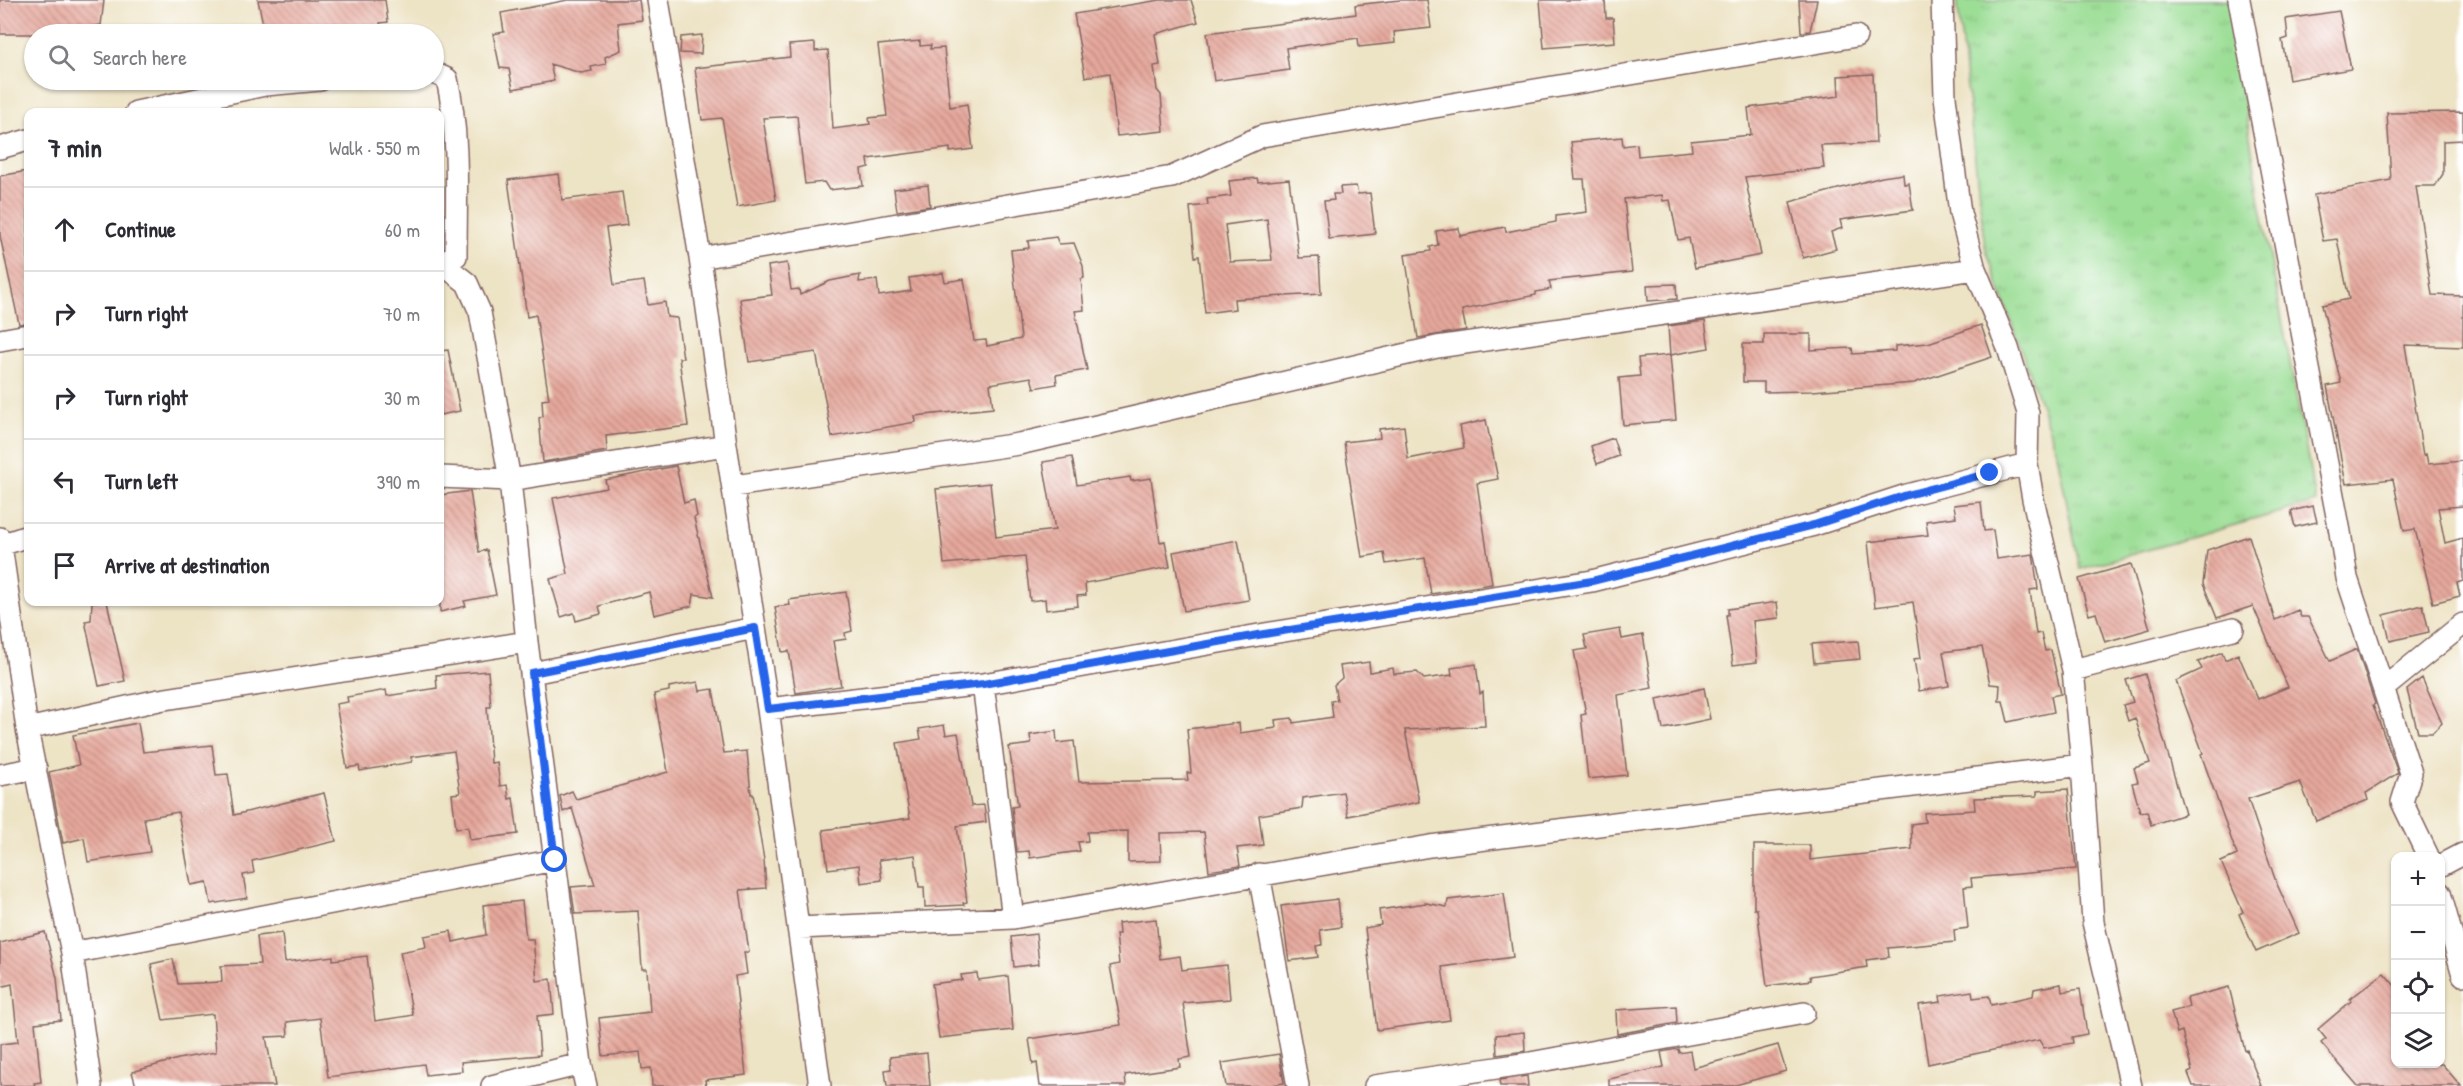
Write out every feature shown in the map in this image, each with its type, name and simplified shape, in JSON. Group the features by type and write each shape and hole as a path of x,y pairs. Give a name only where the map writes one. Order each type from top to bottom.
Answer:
{"street":[{"path":"658,0 700,258 726,445 768,709 820,1086"},
{"path":"1942,0 1945,97 1960,213 1975,269 2008,348 2028,413 2027,464 2033,500 2073,670 2093,922 2131,1086"},
{"path":"2239,0 2347,578 2411,773 2402,802 2426,852"},
{"path":"700,258 1172,177 1262,136 1856,36"},
{"path":"444,78 447,79 453,105 456,180 456,256 444,260"},
{"path":"155,108 241,90"},
{"path":"0,148 24,141"},
{"path":"444,265 467,283 480,312 510,480 527,642 581,1064 586,1086"},
{"path":"734,486 1019,444 1437,347 1975,269"},
{"path":"0,340 24,336"},
{"path":"444,477 510,480 726,445"},
{"path":"768,709 983,684 1270,633 1592,581 1814,525 1907,495 2027,464"},
{"path":"24,537 1,542 27,729 72,953 91,1086"},
{"path":"2384,688 2463,624"},
{"path":"532,673 755,628"},
{"path":"2073,670 2233,629"},
{"path":"27,729 159,700 527,642"},
{"path":"983,684 1013,918"},
{"path":"799,928 1013,918 1430,846 2082,765"},
{"path":"0,775 36,768"},
{"path":"2445,863 2463,854"},
{"path":"72,953 555,860"},
{"path":"1259,874 1298,1086"},
{"path":"2444,906 2463,975"},
{"path":"1375,1086 1530,1063 1804,1013"},
{"path":"492,1086 581,1064"}],"green space":[{"path":"1957,0 2229,0 2260,202 2316,502 2080,569 2056,449 1985,247"}],"building":[{"path":"0,0 104,0 101,24 24,24 24,34 0,34"},
{"path":"258,0 385,0 388,22 380,24 263,24"},
{"path":"568,0 639,0 642,20 618,23 621,50 605,57 606,64 591,67 592,71 581,73 550,64 554,81 513,89 509,69 500,68 493,34 504,32 501,13"},
{"path":"1160,0 1191,0 1198,22 1155,34 1160,65 1154,66 1157,90 1161,95 1164,131 1117,136 1110,73 1085,77 1074,14"},
{"path":"1400,0 1427,0 1431,28 1394,32 1395,43 1359,47 1358,38 1286,48 1289,70 1214,81 1207,33 1356,14 1355,5"},
{"path":"1540,0 1605,0 1606,18 1613,18 1615,42 1544,48"},
{"path":"1799,0 1817,0 1810,31 1801,32"},
{"path":"2339,11 2351,69 2289,80 2282,40 2288,38 2286,19"},
{"path":"702,35 701,54 680,53 681,37"},
{"path":"920,41 920,46 931,45 930,49 944,48 950,107 967,104 973,149 950,152 950,148 868,159 869,167 861,169 863,186 829,190 824,182 805,184 797,116 763,118 776,200 737,207 722,118 702,120 695,68 790,57 789,45 815,43 815,51 828,50 833,129 870,124 869,118 887,116 878,45"},
{"path":"1873,74 1876,143 1821,145 1824,168 1745,177 1761,255 1695,268 1689,238 1678,240 1670,200 1663,201 1662,195 1624,199 1632,272 1549,281 1551,289 1536,292 1536,295 1462,310 1466,330 1418,338 1405,255 1431,251 1430,247 1438,245 1436,231 1459,228 1460,236 1505,227 1506,232 1556,222 1556,216 1587,212 1584,179 1575,179 1571,142 1622,137 1623,146 1637,144 1638,156 1692,151 1691,141 1751,135 1748,108 1839,96 1838,76"},
{"path":"2463,112 2463,140 2443,141 2443,174 2435,186 2416,186 2432,295 2463,296 2463,347 2405,345 2423,455 2426,454 2428,464 2463,461 2463,506 2438,508 2445,543 2463,538 2463,581 2457,583 2460,596 2433,603 2415,529 2404,531 2393,479 2346,484 2327,386 2341,383 2322,305 2349,299 2337,239 2323,241 2314,195 2391,180 2387,113"},
{"path":"24,172 24,323 19,324 0,236 0,176"},
{"path":"559,174 562,200 622,192 627,225 606,228 614,285 644,281 648,305 665,302 667,317 677,318 683,358 679,358 688,426 606,436 607,451 543,462 539,418 543,416 542,400 549,399 536,315 527,317 508,180"},
{"path":"1903,174 1904,184 1909,183 1913,210 1840,220 1842,228 1831,232 1836,249 1803,258 1790,202 1882,177"},
{"path":"1257,178 1258,182 1289,179 1299,258 1319,257 1321,294 1234,299 1235,309 1205,313 1199,256 1195,257 1190,207 1208,205 1207,199 1231,196 1229,181","holes":["1267,219 1272,260 1230,262 1225,225"]},
{"path":"928,185 930,206 897,211 894,189"},
{"path":"1356,186 1358,194 1370,193 1375,234 1329,239 1324,201 1334,200 1333,194 1341,194 1340,187"},
{"path":"1056,237 1059,244 1074,243 1083,266 1084,278 1081,279 1084,310 1075,311 1087,370 1056,375 1057,384 1034,388 1031,377 990,384 993,408 915,416 916,422 832,437 816,352 749,362 740,299 772,295 768,266 787,263 791,290 799,289 800,295 830,281 860,275 859,282 877,280 879,296 911,291 909,278 943,273 945,282 964,279 974,341 986,340 987,346 1021,339 1011,250 1029,248 1028,241"},
{"path":"1676,284 1677,299 1648,301 1647,285"},
{"path":"1705,321 1709,348 1670,355 1668,326"},
{"path":"1981,325 1992,357 1914,383 1812,391 1764,392 1764,382 1743,382 1743,344 1764,344 1764,334 1811,334 1811,350 1852,348 1853,354 1895,351 1895,346 1928,343"},
{"path":"444,350 448,350 460,411 444,414"},
{"path":"1670,355 1676,420 1623,425 1619,378 1640,376 1638,358"},
{"path":"1486,420 1498,479 1477,483 1492,584 1431,594 1425,558 1386,564 1384,553 1362,557 1344,442 1380,438 1379,429 1404,426 1408,459 1464,448 1460,426"},
{"path":"1613,438 1619,456 1597,464 1591,446"},
{"path":"1072,457 1077,485 1130,477 1131,481 1151,478 1160,542 1165,541 1170,567 1085,583 1086,595 1077,596 1078,606 1046,610 1045,599 1030,601 1025,556 944,564 936,489 990,483 996,537 1055,530 1043,462"},
{"path":"676,466 684,503 694,500 697,516 694,518 713,597 694,594 692,606 654,615 649,592 599,606 601,614 576,621 574,613 561,617 550,579 568,574 553,498 607,488 605,480"},
{"path":"470,491 479,552 487,550 496,595 464,601 466,606 440,612 440,606 444,606 444,494"},
{"path":"1981,502 1984,531 1993,530 1997,559 2033,554 2038,589 2030,590 2036,634 2041,633 2045,651 2051,650 2061,694 2051,696 2054,712 2008,722 2003,701 1999,701 2000,685 1990,684 1982,647 1943,652 1949,686 1919,691 1914,659 1921,658 1913,602 1875,607 1868,542 1928,535 1926,521 1956,517 1954,505"},
{"path":"2313,506 2317,522 2295,527 2291,511"},
{"path":"2249,536 2275,620 2298,610 2301,617 2308,617 2330,661 2357,649 2375,704 2373,705 2398,773 2366,793 2368,800 2316,821 2300,782 2248,799 2276,882 2299,933 2256,952 2239,914 2243,912 2221,862 2237,855 2176,681 2202,669 2198,662 2222,652 2225,660 2238,654 2258,699 2288,687 2253,606 2217,618 2203,584 2207,550"},
{"path":"1238,540 1249,600 1184,611 1173,552"},
{"path":"2131,564 2150,629 2105,642 2096,613 2089,615 2079,579"},
{"path":"846,592 852,631 845,633 846,639 833,641 841,686 796,693 789,651 782,652 775,607 790,605 789,600"},
{"path":"1777,602 1779,618 1753,621 1757,662 1733,665 1726,615 1728,615 1728,609"},
{"path":"2423,605 2429,632 2390,641 2384,615"},
{"path":"92,606 108,606 125,681 99,686 85,621 91,620"},
{"path":"1620,629 1622,639 1643,635 1652,688 1618,695 1627,775 1588,779 1581,715 1586,714 1574,651 1587,649 1584,635"},
{"path":"1858,641 1860,659 1814,663 1812,644"},
{"path":"1369,662 1370,672 1393,668 1394,674 1417,672 1424,679 1452,675 1451,668 1476,664 1480,694 1483,692 1485,726 1405,730 1419,802 1348,816 1343,792 1303,798 1302,808 1259,815 1263,845 1237,848 1240,866 1209,871 1204,832 1160,833 1161,861 1128,862 1128,831 1087,832 1088,841 1078,842 1080,851 1030,858 1029,851 1017,852 1012,807 1018,806 1009,747 1031,744 1030,735 1056,731 1057,743 1074,741 1079,782 1188,780 1187,773 1191,773 1187,729 1239,723 1240,733 1276,728 1275,720 1292,718 1293,723 1333,717 1331,701 1337,700 1334,685 1342,678 1340,666"},
{"path":"488,671 491,707 487,707 491,763 497,762 500,786 507,785 509,799 513,798 518,834 470,840 468,827 456,828 452,794 460,793 454,751 411,757 412,762 360,771 359,766 347,768 336,704 348,702 347,697 386,690 387,696 437,688 436,675"},
{"path":"2145,674 2185,814 2151,825 2147,811 2140,812 2132,783 2138,782 2134,768 2150,763 2135,718 2128,721 2123,705 2133,702 2126,680"},
{"path":"2422,678 2442,723 2432,733 2418,733 2407,690"},
{"path":"698,682 700,691 713,689 724,753 747,751 751,794 753,794 764,860 766,888 740,890 749,952 744,952 747,974 735,976 746,1075 705,1080 706,1086 652,1086 651,1068 642,1069 640,1052 603,1056 599,1018 650,1012 647,969 642,969 638,911 575,914 571,887 595,885 572,808 563,812 560,796 572,791 576,799 668,772 654,694 669,691 669,687"},
{"path":"1704,688 1710,719 1663,729 1657,699"},
{"path":"138,723 143,752 212,745 216,775 228,774 234,815 324,793 336,841 252,861 254,873 243,875 247,898 211,904 207,882 191,885 178,812 144,818 150,852 88,862 84,838 63,843 49,772 79,765 73,735"},
{"path":"944,725 946,735 958,733 971,806 984,805 986,822 957,826 967,902 963,903 964,905 925,907 924,887 919,887 915,855 879,860 882,880 861,883 859,865 828,869 823,830 910,818 897,743 921,739 919,729"},
{"path":"2068,789 2076,869 1971,878 1972,886 1964,887 1968,928 1954,930 1955,942 1888,948 1889,957 1866,960 1867,967 1810,976 1811,980 1767,986 1757,909 1754,909 1754,845 1810,845 1810,860 1912,849 1911,824 1925,822 1924,813 1975,810 1974,798 2037,796 2037,791"},
{"path":"1504,893 1513,957 1442,967 1450,1020 1377,1030 1365,928 1381,925 1379,910 1426,903 1447,907 1448,900"},
{"path":"1338,899 1341,927 1320,930 1322,945 1316,946 1318,957 1289,961 1281,906"},
{"path":"522,901 526,939 533,939 537,981 551,979 554,1014 537,1016 540,1055 461,1062 462,1071 426,1075 424,1064 328,1077 320,1018 287,1022 288,1036 266,1037 275,1086 136,1086 132,1072 178,1059 216,1052 213,1014 163,1020 151,964 173,959 178,984 222,982 221,966 260,964 257,936 282,933 285,962 333,956 333,960 367,956 375,1021 408,1016 413,1015 400,952 426,947 424,936 451,931 453,942 486,935 483,905"},
{"path":"1156,919 1160,959 1180,956 1182,970 1227,965 1230,999 1183,1003 1191,1057 1179,1059 1180,1067 1125,1075 1126,1086 1040,1086 1037,1063 1033,1064 1029,1039 1121,1025 1110,966 1119,964 1116,934 1119,934 1118,923"},
{"path":"45,932 57,978 61,1020 35,1023 41,1082 34,1083 35,1086 0,1086 0,1044 18,1042 12,984 0,987 0,943"},
{"path":"1036,934 1039,964 1014,967 1011,937"},
{"path":"977,973 978,980 1008,976 1013,1030 939,1038 932,984 962,980 961,975"},
{"path":"2384,973 2391,981 2391,1068 2445,1067 2461,1086 2358,1086 2321,1043 2326,1039 2318,1029 2351,1001 2350,999"},
{"path":"2061,984 2062,992 2080,989 2087,1034 2072,1037 2073,1043 2044,1048 2039,1040 1928,1064 1919,1005 1941,1002 1940,996 1972,991 1973,998 1989,996 1991,1005 2033,996 2034,989"},
{"path":"2229,987 2245,1051 2247,1050 2261,1086 2193,1086 2188,1073 2192,1071 2182,1031 2177,1033 2171,1012 2189,1007 2187,998"},
{"path":"1676,1006 1677,1023 1617,1034 1616,1010"},
{"path":"1524,1032 1525,1051 1497,1055 1496,1035"},
{"path":"1778,1045 1786,1071 1732,1086 1609,1086 1609,1079 1664,1067 1661,1052 1678,1049 1679,1053 1690,1051 1693,1068"},
{"path":"927,1053 930,1086 887,1086 885,1070 891,1069 890,1057"},
{"path":"1279,1054 1284,1083 1267,1086 1226,1086 1222,1063"},
{"path":"1527,1076 1528,1086 1500,1086 1499,1080"}],"route":[{"path":"555,860 532,673 755,628 768,709 983,684 1258,635 1592,581 1814,525 1907,495 1990,473"}]}
